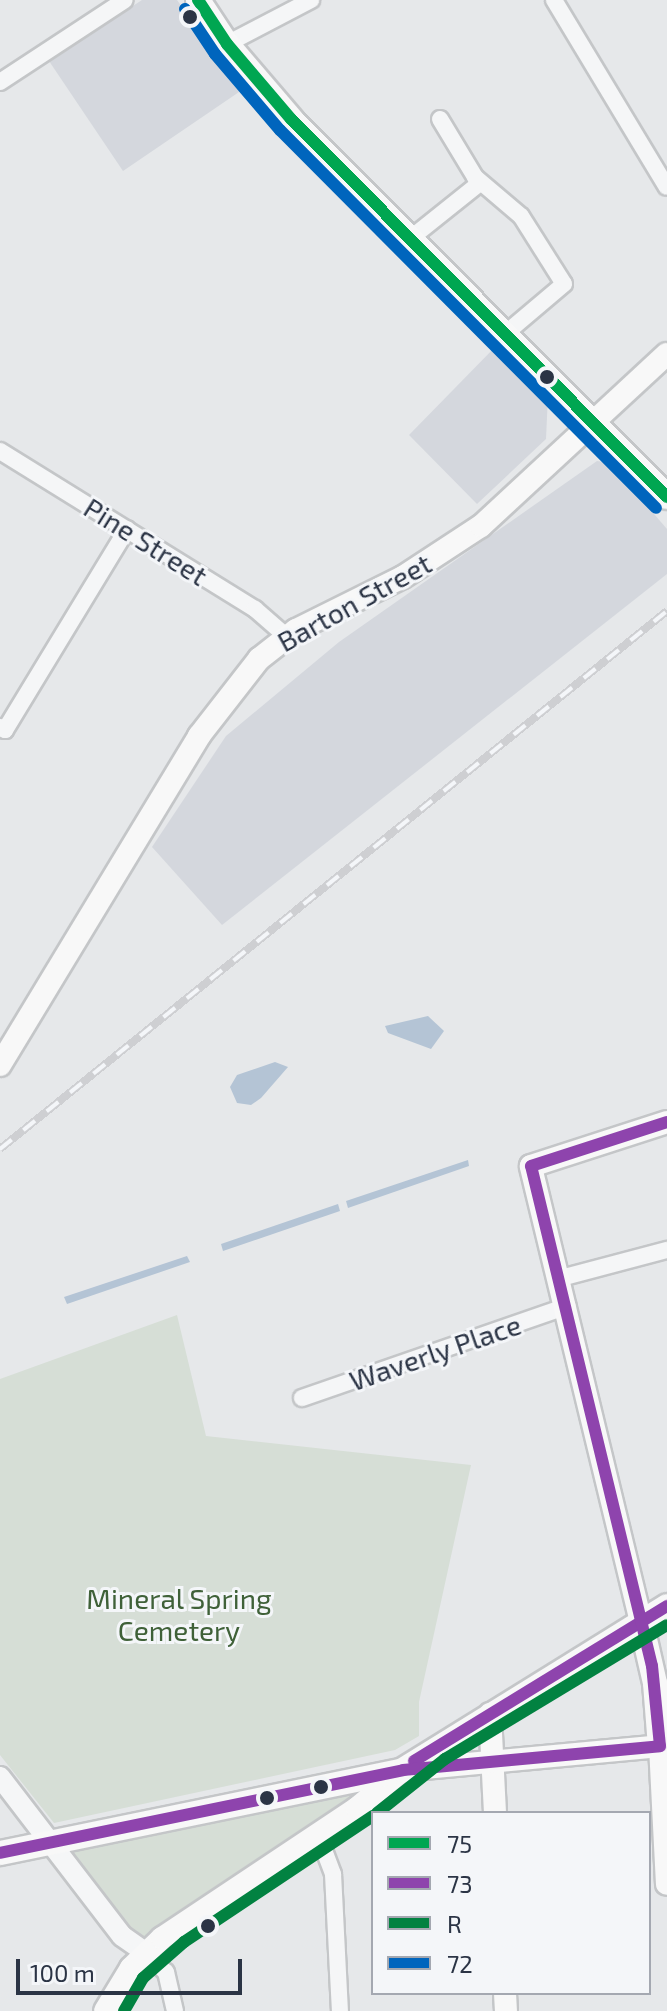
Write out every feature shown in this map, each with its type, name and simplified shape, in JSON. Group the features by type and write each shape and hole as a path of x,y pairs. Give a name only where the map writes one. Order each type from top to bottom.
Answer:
{"main road":[{"path":"198,0 227,44 291,119 667,497"},
{"name":"Barton Street","path":"0,1065 199,736 243,678 287,637 451,547 508,503 667,354"},
{"path":"667,1122 531,1166 568,1306 655,1683 664,1746 667,1884"},
{"path":"105,2011 146,1953 174,1929 318,1834 403,1770 667,1606"},
{"path":"490,1714 495,1811"},
{"path":"0,1853 403,1770 664,1746"}],"street":[{"path":"0,82 125,0"},
{"path":"227,44 311,0"},
{"path":"554,0 667,187"},
{"path":"440,119 480,183 521,216 564,284 506,333"},
{"path":"411,238 480,183"},
{"name":"Pine Street","path":"0,451 255,609 287,637"},
{"path":"0,727 5,730 127,529"},
{"path":"561,1278 667,1250"},
{"name":"Waverly Place","path":"302,1398 568,1306"},
{"path":"0,1777 122,1936 166,1972 175,2011"},
{"path":"318,1834 333,1874 340,2011"}],"shaded area":[{"path":"142,0 177,0 242,90 123,171 49,61"},
{"path":"497,345 548,395 546,439 477,504 409,435"},
{"path":"597,461 610,463 667,529 667,574 222,925 152,847 226,736 339,642"}],"green space":[{"name":"Mineral Spring Cemetery","path":"177,1315 206,1436 471,1465 419,1702 419,1736 395,1750 54,1823 0,1755 0,1379"},
{"path":"386,1772 149,1959 63,1843"}],"water":[{"path":"428,1016 444,1031 431,1049 388,1033 385,1026"},
{"path":"275,1062 288,1067 261,1098 251,1105 237,1103 230,1087 237,1075"},
{"path":"468,1160 469,1166 348,1208 346,1201"},
{"path":"338,1204 340,1211 223,1251 221,1244"},
{"path":"187,1256 190,1262 67,1304 64,1297"}],"railway":[{"path":"0,1149 667,611"}],"transit line":[{"name":"75","path":"198,0 227,44 291,119 667,497"},
{"name":"72","path":"185,9 215,54 280,130 656,508"},
{"name":"73","path":"0,1853 403,1770 660,1746 652,1666 531,1166 667,1122"},
{"name":"73","path":"414,1761 667,1606"},
{"name":"R","path":"380,1811 445,1759 667,1625"},
{"name":"R","path":"124,2011 143,1978 184,1942 371,1817"}]}
